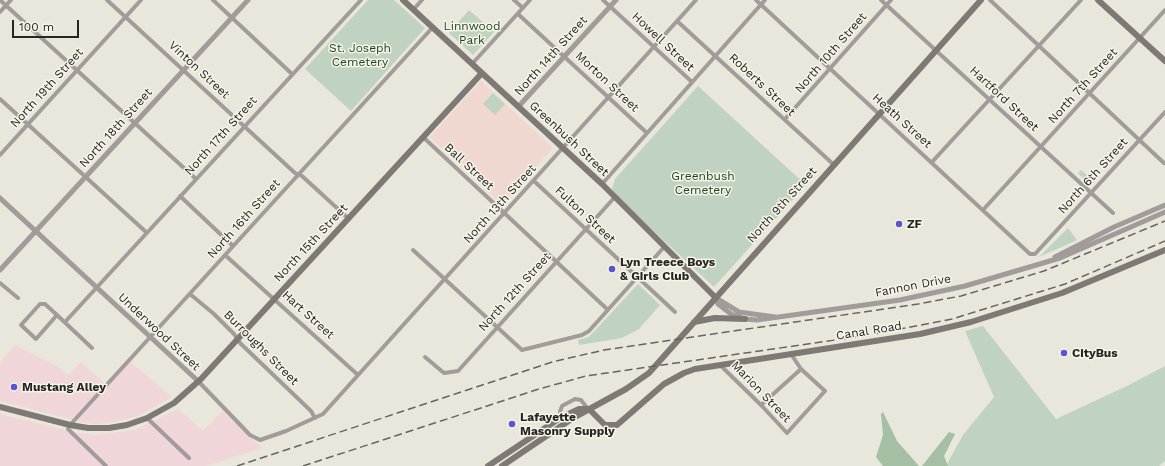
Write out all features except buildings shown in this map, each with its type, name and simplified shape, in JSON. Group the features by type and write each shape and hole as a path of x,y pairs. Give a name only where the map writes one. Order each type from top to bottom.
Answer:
{"main road":[{"name":"Greenbush Street","path":"403,0 602,184 614,198 665,246 716,298"},
{"name":"North 9th Street","path":"502,466 588,409 626,389 649,373 833,164 981,0"},
{"path":"1098,0 1165,62"},
{"name":"North 15th Street","path":"0,407 70,425 88,428 109,428 127,425 147,418 174,403 198,381 482,73"},
{"name":"Canal Road","path":"588,409 605,425 617,425 656,391 675,378 695,369 920,334 971,322 1062,294 1165,250"},
{"path":"694,322 715,318 744,320"},
{"name":"North 9th Street","path":"488,466 560,418 579,409 588,409"}],"street":[{"path":"0,0 196,179"},
{"path":"0,12 11,0"},
{"name":"Vinton Street","path":"107,0 184,69 295,173 299,174 349,218"},
{"name":"North 19th Street","path":"0,155 141,0"},
{"path":"213,0 292,74"},
{"name":"North 18th Street","path":"0,270 248,0"},
{"name":"North 17th Street","path":"65,322 146,232 361,0"},
{"path":"413,10 422,0"},
{"path":"514,0 523,8"},
{"path":"472,64 530,0"},
{"name":"Howell Street","path":"603,0 692,82"},
{"name":"North 14th Street","path":"518,107 616,0"},
{"name":"North 13th Street","path":"315,418 323,414 696,0"},
{"name":"Heath Street","path":"756,0 1030,254 1035,254"},
{"path":"602,184 765,0"},
{"name":"Hartford Street","path":"881,0 1113,213"},
{"name":"North 10th Street","path":"785,119 891,0"},
{"path":"990,0 1164,163"},
{"path":"932,162 1081,0"},
{"name":"North 7th Street","path":"982,210 1165,10"},
{"name":"Morton Street","path":"518,14 647,133"},
{"name":"Roberts Street","path":"677,21 833,164"},
{"name":"North 16th Street","path":"70,425 433,28"},
{"path":"0,99 146,232"},
{"name":"North 6th Street","path":"1035,254 1165,112"},
{"name":"Ball Street","path":"423,137 608,310"},
{"name":"Fulton Street","path":"534,181 675,312"},
{"path":"180,196 234,246"},
{"name":"Underwood Street","path":"0,198 198,381 250,435 260,440 286,431 315,418"},
{"name":"North 12th Street","path":"425,357 444,373 458,371 614,198"},
{"name":"Fannon Drive","path":"1051,260 1114,227 1165,205"},
{"name":"Fannon Drive","path":"744,320 757,320 900,300 972,284 1073,253 1165,212"},
{"path":"413,250 522,350 582,335 589,331 665,246"},
{"name":"Hart Street","path":"226,255 358,375"},
{"path":"0,283 18,298"},
{"name":"Burroughs Street","path":"190,294 229,329 237,339 311,411 315,418"},
{"path":"716,298 723,308 744,320"},
{"name":"Fannon Drive","path":"716,298 739,312 775,317"},
{"path":"57,315 36,339 21,325 40,304 45,304 65,322 92,348"},
{"path":"761,405 801,369 791,354"},
{"name":"Marion Street","path":"720,365 761,405 786,434 825,391 801,369"},
{"path":"560,418 562,406 575,399 581,400 588,409"},
{"path":"147,418 189,458"},
{"path":"70,425 68,430 106,466"}],"shaded area":[{"path":"481,81 553,148 502,205 490,194 485,184 450,152 441,148 430,137"},
{"path":"15,345 55,365 69,375 81,362 105,384 127,359 172,397 138,416 114,422 94,424 0,401 0,362"},
{"path":"178,409 203,431 222,411 262,448 206,466 0,466 0,414 77,433 96,435 135,430"}],"green space":[{"name":"St. Joseph Cemetery","path":"368,0 394,0 425,28 351,111 305,69"},
{"name":"Linnwood Park","path":"469,10 494,32 473,55 449,33"},
{"name":"Greenbush Cemetery","path":"698,86 806,185 714,287 617,197 612,189 615,179"},
{"path":"493,93 505,104 495,115 483,104"},
{"path":"1081,170 1094,181 1090,185 1078,173"},
{"path":"1068,228 1077,240 1039,257"},
{"path":"638,284 660,305 639,329 622,338 579,345 578,340 589,337"},
{"path":"983,326 1056,419 1127,386 1165,366 1165,461 1159,466 948,466 947,464 963,435 994,397 965,331"},
{"path":"883,412 897,441 919,466 883,466 876,457 883,435 881,414"},
{"path":"949,432 955,434 944,456 948,466 922,466"}],"railway":[{"path":"237,466 552,362 604,350 918,304 961,296 1044,271 1165,221"},
{"path":"303,466 539,389 586,376 863,336 952,319 1065,284 1165,241"}],"place":[{"name":"ZF","path":"899,224"},
{"name":"Lyn Treece Boys & Girls Club","path":"612,269"},
{"name":"CityBus","path":"1064,353"},
{"name":"Mustang Alley","path":"14,387"},
{"name":"Lafayette Masonry Supply","path":"512,424"}]}
